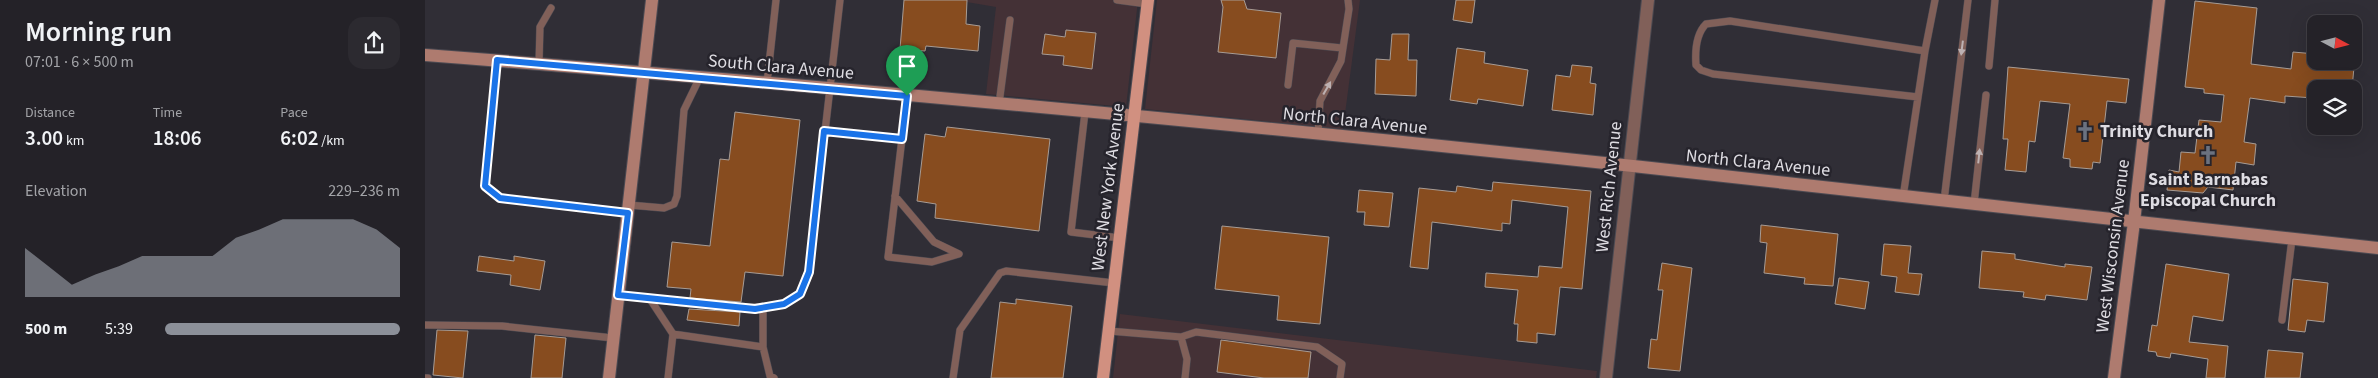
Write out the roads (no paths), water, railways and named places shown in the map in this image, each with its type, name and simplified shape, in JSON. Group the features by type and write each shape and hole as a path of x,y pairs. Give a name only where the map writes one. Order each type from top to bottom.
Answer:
{"main road":[{"name":"West New York Avenue","path":"1103,378 1147,2"}],"street":[{"path":"609,378 652,0"},
{"name":"West Rich Avenue","path":"1606,378 1648,0"},
{"name":"West Wisconsin Avenue","path":"2113,378 2134,222 2159,0"},
{"name":"South Clara Avenue","path":"425,54 644,71 1134,117"},
{"name":"North Clara Avenue","path":"1134,117 1629,166 2378,248"}],"lane":[{"path":"767,83 776,0"},
{"path":"618,295 755,309 784,304 800,294 806,284 809,272 840,0"},
{"path":"1117,0 1147,2"},
{"path":"1318,135 1320,101 1335,75 1349,9 1348,0"},
{"path":"1903,196 1925,51 1935,0"},
{"path":"1944,201 1968,0"},
{"path":"1989,66 1995,0"},
{"path":"539,63 540,27 551,8"},
{"path":"999,104 1010,20"},
{"path":"1918,97 1713,74 1701,70 1696,65 1696,49 1701,29 1706,24 1730,21 1925,51"},
{"path":"1288,85 1293,43 1342,48"},
{"path":"497,60 485,186 500,198 628,209 664,208 674,204 677,196 684,110 700,76"},
{"path":"1974,204 1986,95"},
{"path":"895,196 934,242 959,254 932,262 888,256 895,196 907,96"},
{"path":"1085,112 1071,232 1120,238"},
{"path":"824,131 902,139"},
{"path":"2282,320 2292,239"},
{"path":"953,378 960,330 1000,273 1006,271 1115,283"},
{"path":"649,299 673,334 668,378"},
{"path":"763,307 763,348 770,376 774,378"},
{"path":"425,325 501,326 613,338"},
{"path":"1109,331 1181,337 1196,332 1317,347 1342,364 1340,378"},
{"path":"673,334 752,344 763,348"},
{"path":"1181,337 1187,359 1185,378"}],"place":[{"name":"Trinity Church","path":"2085,131"},
{"name":"Saint Barnabas Episcopal Church","path":"2208,155"}]}
